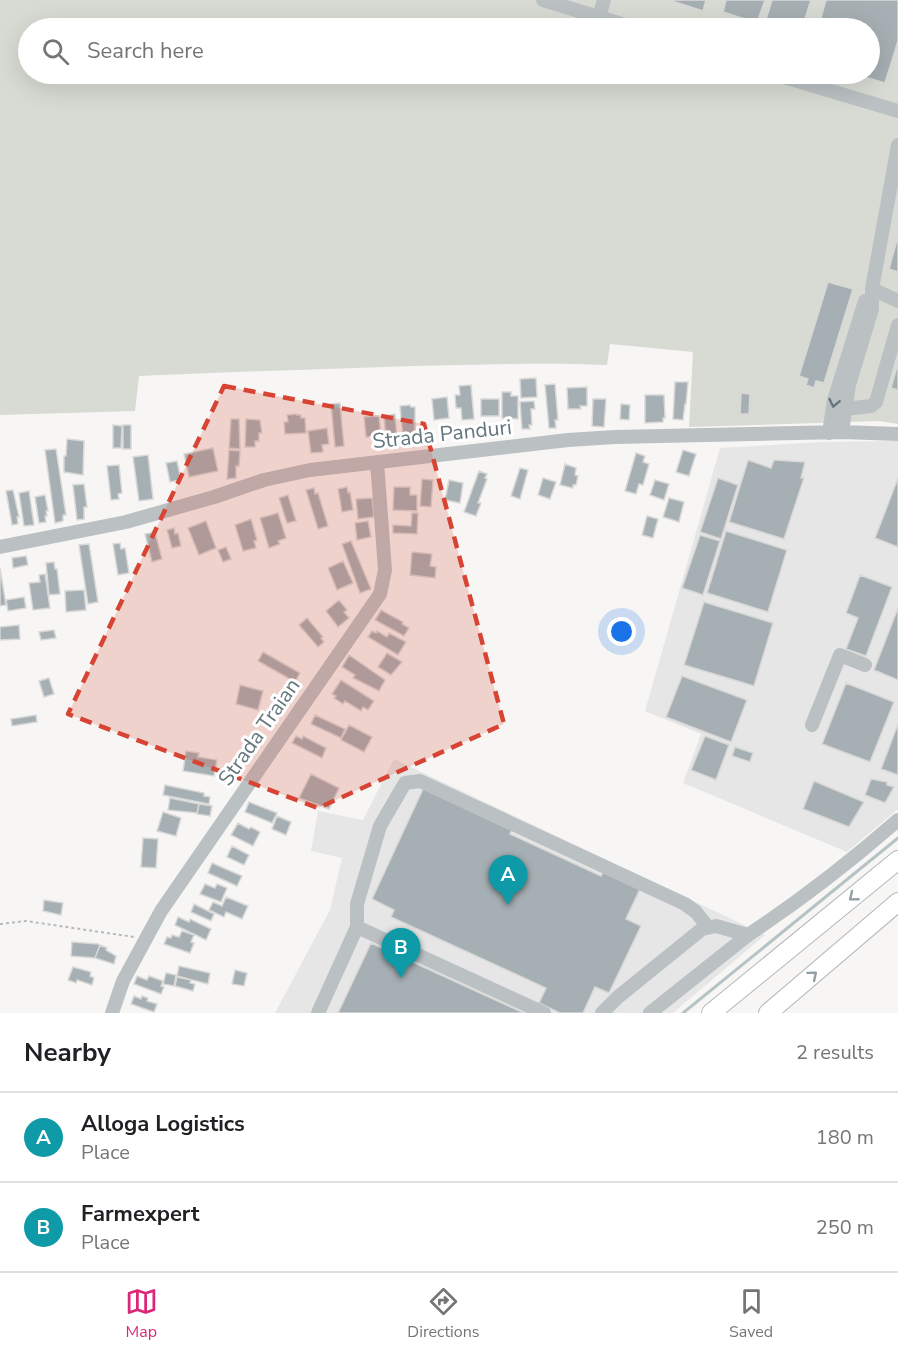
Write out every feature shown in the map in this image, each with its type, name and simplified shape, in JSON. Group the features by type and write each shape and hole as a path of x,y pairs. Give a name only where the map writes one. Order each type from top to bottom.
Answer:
{"main road":[{"path":"711,1013 898,860"},
{"path":"768,1013 898,902"}],"street":[{"path":"543,0 602,18"},
{"path":"599,17 604,0"},
{"path":"808,84 898,111"},
{"path":"835,432 845,409 849,386 872,309 872,289 897,154"},
{"path":"872,289 898,301"},
{"path":"835,432 834,400 866,299 872,289"},
{"path":"845,409 871,406 876,402 898,325"},
{"name":"Strada Panduri","path":"0,546 137,519 286,474 377,462 568,440 615,437 835,432 898,434"},
{"name":"Strada Traian","path":"112,1013 123,981 179,882 380,594 385,570 377,462"},
{"path":"812,725 840,655 865,665"},
{"path":"318,1013 357,927 357,904 380,826 405,783 417,780 685,904 696,912 708,927"},
{"path":"650,1013 748,935 799,901 898,820"},
{"path":"357,927 544,1013"},
{"path":"602,1013 636,982 702,929 716,927 748,935"}],"path":[{"path":"0,924 18,920 145,939"}],"highlighted area":[{"path":"224,386 424,424 504,724 318,808 68,714"}],"shaded area":[{"path":"0,0 898,0 898,424 879,421 689,427 693,352 610,344 607,365 412,366 139,376 135,411 0,415"},
{"path":"898,441 898,809 847,852 683,783 701,734 645,711 720,448 821,442"},
{"path":"394,759 765,935 673,1013 275,1013 330,910 342,858 311,851 318,811 363,820"}],"building":[{"path":"669,0 706,0 703,11"},
{"path":"726,0 765,0 759,18 742,18 723,12"},
{"path":"772,0 811,0 805,18 766,18"},
{"path":"826,0 898,0 898,41 885,83 880,82 880,18 821,18"},
{"path":"898,236 898,272 889,269"},
{"path":"828,282 853,289 824,383 816,381 814,388 806,385 808,379 799,376"},
{"path":"898,363 898,390 891,388"},
{"path":"536,378 537,397 521,398 520,379"},
{"path":"675,382 688,382 683,420 673,419"},
{"path":"555,384 558,420 555,420 556,428 549,428 545,385"},
{"path":"471,385 474,419 462,420 461,408 456,408 455,395 460,395 459,386"},
{"path":"587,387 587,406 580,406 581,409 568,409 567,388"},
{"path":"502,392 511,392 511,396 518,396 518,419 502,418"},
{"path":"741,393 750,394 749,414 740,414"},
{"path":"645,395 664,395 665,418 663,422 645,423"},
{"path":"447,397 449,418 434,420 432,399"},
{"path":"481,399 499,399 499,416 481,416"},
{"path":"593,399 606,399 604,427 592,426"},
{"path":"534,401 535,409 531,409 532,425 529,425 530,429 522,429 520,402"},
{"path":"340,403 344,446 335,447 331,404"},
{"path":"621,404 630,405 629,420 620,419"},
{"path":"400,406 415,407 415,438 403,439"},
{"path":"297,414 305,418 306,433 285,434 284,422 288,422 287,415"},
{"path":"395,414 397,438 386,439 384,416"},
{"path":"379,416 381,436 366,437 364,417"},
{"path":"231,419 239,419 240,449 229,448"},
{"path":"246,419 260,420 262,433 259,433 259,441 255,441 255,447 245,447"},
{"path":"113,425 122,426 121,448 113,448"},
{"path":"123,425 131,425 131,449 123,449"},
{"path":"327,428 329,444 322,445 323,452 311,453 308,431"},
{"path":"67,439 84,441 83,475 64,472"},
{"path":"213,448 218,471 189,477 184,454"},
{"path":"56,449 66,515 63,515 63,521 55,523 45,450"},
{"path":"229,450 240,451 239,466 236,466 236,478 227,479"},
{"path":"683,450 696,454 689,476 676,472"},
{"path":"636,453 645,456 643,462 649,464 643,485 639,484 636,494 625,491"},
{"path":"148,455 153,499 139,501 133,457"},
{"path":"748,460 771,468 774,460 805,462 801,478 804,478 784,539 729,522"},
{"path":"177,461 181,480 170,482 166,463"},
{"path":"565,464 576,468 575,475 578,476 573,488 560,485"},
{"path":"119,465 122,493 118,494 119,499 111,500 107,466"},
{"path":"520,468 528,470 520,499 511,496"},
{"path":"479,471 487,474 485,478 487,479 476,516 464,512"},
{"path":"543,478 556,482 550,499 538,495"},
{"path":"718,478 738,485 721,539 700,532"},
{"path":"898,478 898,547 875,538"},
{"path":"422,479 433,480 431,507 420,506"},
{"path":"449,480 463,483 460,503 445,500"},
{"path":"655,480 669,484 664,500 650,495"},
{"path":"84,484 87,507 84,507 84,519 77,520 73,485"},
{"path":"347,487 353,510 342,512 338,489"},
{"path":"394,487 410,487 410,495 417,495 417,511 393,510"},
{"path":"314,488 315,494 318,493 328,526 318,529 306,490"},
{"path":"13,490 19,517 17,517 18,524 12,525 6,491"},
{"path":"29,491 34,525 24,526 19,493"},
{"path":"45,495 48,511 45,516 46,522 39,523 35,497"},
{"path":"288,495 296,521 287,523 279,498"},
{"path":"372,498 374,517 358,519 356,499"},
{"path":"669,498 684,502 679,522 663,517"},
{"path":"278,513 286,538 278,541 280,544 269,548 260,518"},
{"path":"412,513 418,513 417,534 393,533 393,525 411,526"},
{"path":"647,516 658,519 653,538 642,535"},
{"path":"251,519 257,540 254,541 256,548 243,551 235,525"},
{"path":"206,521 216,548 199,555 188,528"},
{"path":"368,521 371,537 357,540 355,523"},
{"path":"174,528 175,534 178,533 181,546 172,548 167,530"},
{"path":"726,531 787,550 768,612 707,593"},
{"path":"155,532 162,559 152,562 145,534"},
{"path":"700,535 720,541 703,595 682,588"},
{"path":"351,541 371,589 360,593 342,544"},
{"path":"120,543 121,549 125,548 129,573 118,575 113,544"},
{"path":"89,544 98,602 88,604 79,545"},
{"path":"226,547 231,559 223,562 218,550"},
{"path":"412,552 432,554 430,566 436,567 435,578 410,575"},
{"path":"26,556 28,565 13,568 12,558"},
{"path":"343,561 353,583 337,590 328,568"},
{"path":"54,562 60,594 49,595 46,563"},
{"path":"0,568 6,605 0,606"},
{"path":"45,574 50,608 33,610 29,583 40,582 39,575"},
{"path":"860,575 892,587 866,656 846,649 858,618 846,613"},
{"path":"84,590 86,610 66,612 65,591"},
{"path":"24,597 26,608 8,611 6,600"},
{"path":"339,600 347,610 344,612 349,618 338,627 326,611"},
{"path":"704,602 773,623 754,686 684,665"},
{"path":"898,608 898,680 874,670"},
{"path":"381,610 403,622 402,624 409,628 404,636 375,620"},
{"path":"307,618 323,637 321,638 324,642 318,647 299,625"},
{"path":"19,625 20,639 0,640 0,627"},
{"path":"54,630 56,638 41,640 39,632"},
{"path":"372,631 376,633 377,631 387,637 389,633 406,642 398,655 368,637"},
{"path":"263,652 300,673 295,682 258,661"},
{"path":"387,653 402,662 391,675 378,667"},
{"path":"349,655 385,680 379,691 353,678 355,675 342,667"},
{"path":"682,676 747,700 731,742 666,717"},
{"path":"49,678 54,694 44,697 39,681"},
{"path":"341,680 374,701 368,710 363,707 361,711 345,701 343,704 334,698 336,696 332,694"},
{"path":"846,683 894,702 870,762 822,744"},
{"path":"240,685 263,691 258,710 236,704"},
{"path":"36,715 37,722 12,726 11,719"},
{"path":"315,715 345,729 341,738 311,724"},
{"path":"898,724 898,775 881,769"},
{"path":"349,725 372,737 364,752 341,740"},
{"path":"296,736 302,739 303,736 326,748 322,758 292,743"},
{"path":"705,736 729,745 716,780 691,770"},
{"path":"735,747 753,753 750,762 732,756"},
{"path":"186,751 199,753 198,757 217,760 214,776 183,771"},
{"path":"311,774 339,788 329,809 299,798"},
{"path":"871,779 887,782 887,785 894,787 885,803 865,795"},
{"path":"814,781 864,802 849,827 803,809"},
{"path":"165,785 204,793 204,796 210,797 209,804 163,795"},
{"path":"424,787 513,828 510,834 601,876 604,870 641,887 626,919 641,926 609,993 595,987 583,1013 560,1013 539,1003 546,988 391,917 394,910 372,899"},
{"path":"170,798 199,804 197,813 168,810"},
{"path":"249,802 277,813 272,823 245,812"},
{"path":"199,804 212,806 210,816 197,814"},
{"path":"163,812 181,818 176,836 157,831"},
{"path":"277,816 291,822 286,835 272,829"},
{"path":"238,823 260,832 253,846 231,835"},
{"path":"143,838 158,839 156,868 141,867"},
{"path":"232,846 249,855 244,865 227,857"},
{"path":"212,863 242,876 237,886 208,873"},
{"path":"205,884 215,888 217,884 227,888 221,902 200,894"},
{"path":"226,897 248,906 242,919 226,912 224,917 209,910 213,902 222,906"},
{"path":"44,900 63,903 61,915 43,911"},
{"path":"194,904 214,914 211,921 191,912"},
{"path":"178,917 189,922 190,919 211,929 206,940 175,925"},
{"path":"182,931 194,935 190,953 164,944 167,937 171,938 172,935 179,937"},
{"path":"72,942 100,945 95,958 71,956"},
{"path":"371,943 524,1013 338,1013"},
{"path":"100,945 116,956 114,964 95,958"},
{"path":"179,966 210,973 208,984 177,976"},
{"path":"73,967 91,972 90,976 94,978 92,985 77,980 76,983 68,980"},
{"path":"235,970 247,973 244,986 232,984"},
{"path":"166,973 176,975 174,986 163,984"},
{"path":"137,976 147,980 149,976 163,981 161,986 164,987 161,994 134,984"},
{"path":"177,977 191,980 190,983 195,984 193,991 175,986"},
{"path":"134,996 141,999 142,996 148,998 147,1001 157,1004 154,1012 131,1004"}],"waterway":[{"path":"683,1013 898,838"}],"place":[{"name":"Alloga Logistics","path":"508,905"},
{"name":"Farmexpert","path":"401,978"}]}
